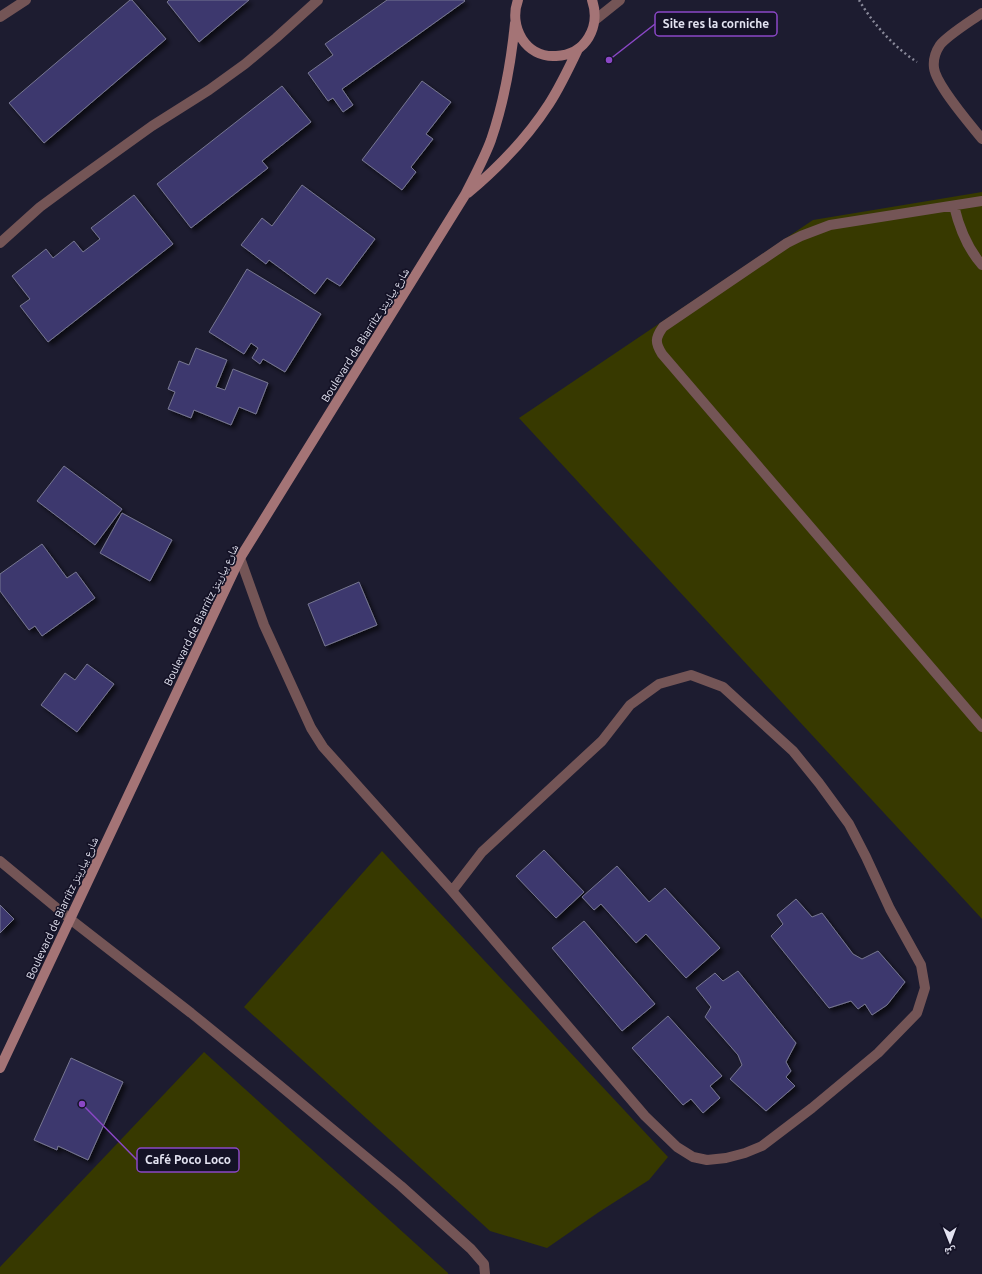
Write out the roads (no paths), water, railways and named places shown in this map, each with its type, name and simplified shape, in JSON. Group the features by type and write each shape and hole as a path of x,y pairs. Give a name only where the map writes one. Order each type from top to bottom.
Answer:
{"street":[{"path":"0,17 26,0"},
{"path":"0,243 40,207 74,182 152,126 209,90 245,64 318,0"},
{"name":"Boulevard de Biarritz شارع بياريتز","path":"0,1068 240,558 465,195 479,168 491,140 509,75 515,23 514,16 518,0"},
{"path":"592,0 595,9 595,20"},
{"path":"595,20 620,0"},
{"path":"982,13 941,44 936,52 934,60 934,68 939,82 982,139"},
{"name":"Boulevard de Biarritz شارع بياريتز","path":"465,195 489,175 528,134 549,104 565,77 578,49 586,41 592,31 595,20"},
{"path":"515,23 519,34 525,43 534,50 545,55 556,56 568,54 578,49"},
{"path":"982,201 830,225 801,236 787,243 663,327 657,340 658,348 662,354 982,727"},
{"path":"954,206 959,226 967,245 982,265"},
{"path":"240,558 264,625 311,728 324,747 452,891 645,1116 677,1147 693,1157 707,1160 726,1158 746,1153 762,1146 812,1108 878,1053 917,1013 925,988 921,965 890,909 863,851 849,824 819,783 793,750 723,687 691,675 659,684 630,705 602,741 482,852 452,891"},
{"path":"0,861 70,919 266,1075 401,1186 471,1249 484,1264 485,1274"}],"place":[{"name":"Site res la corniche","path":"609,60"},
{"name":"Café Poco Loco","path":"82,1104"}]}
